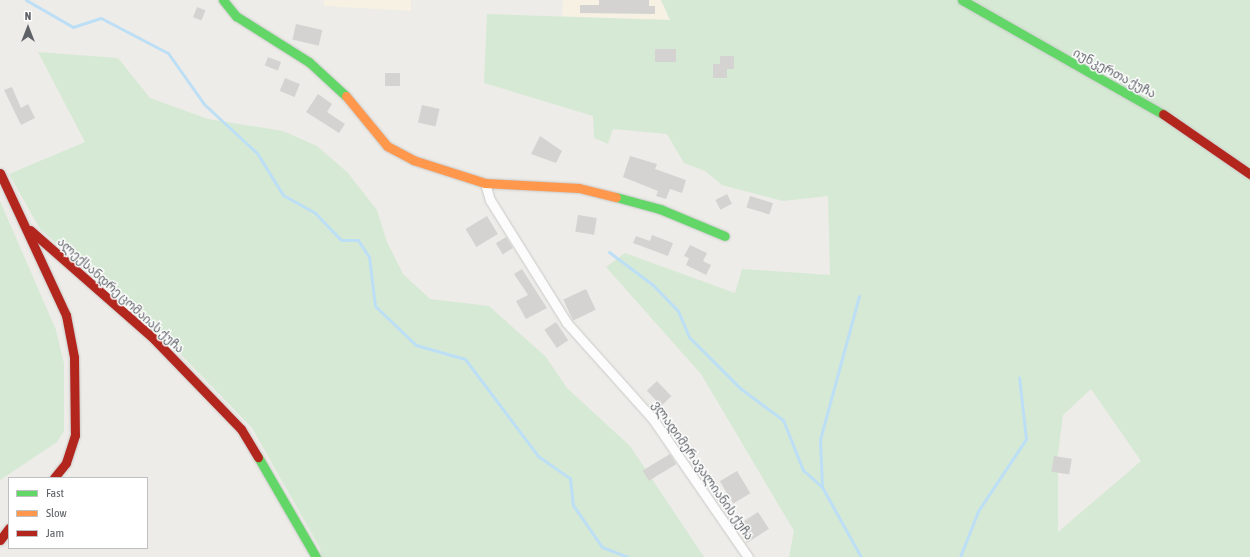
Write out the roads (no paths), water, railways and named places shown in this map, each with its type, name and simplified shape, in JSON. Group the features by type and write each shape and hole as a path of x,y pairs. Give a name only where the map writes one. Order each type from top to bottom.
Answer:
{"street":[{"path":"223,0 236,16 309,62 337,86 387,146 414,160 485,184 579,188 660,209 725,236"},
{"name":"იუნკერთა ქუჩა","path":"962,0 1186,127 1250,174"},
{"path":"0,173 30,230 66,315 74,357 75,435 66,463 55,477"},
{"name":"ვლადიმერ ავალიანის ქუჩა","path":"485,184 490,200 567,322 652,418 748,557"},
{"name":"ალექსანდრე ცომაიას ქუჩა","path":"30,230 154,339 241,428 316,557"},
{"path":"0,540 8,529"}],"waterway":[{"path":"26,0 73,27 101,18 168,53 204,104 257,153 283,195 315,213 341,240 358,240 369,257 375,306 416,345 465,359 538,456 570,478 573,505 602,547 628,557"},
{"path":"609,252 653,285 678,311 689,337 740,388 783,420 803,470 822,487"},
{"path":"859,296 820,440 822,487 861,557"},
{"path":"960,557 978,511 1026,439 1019,377"}]}
